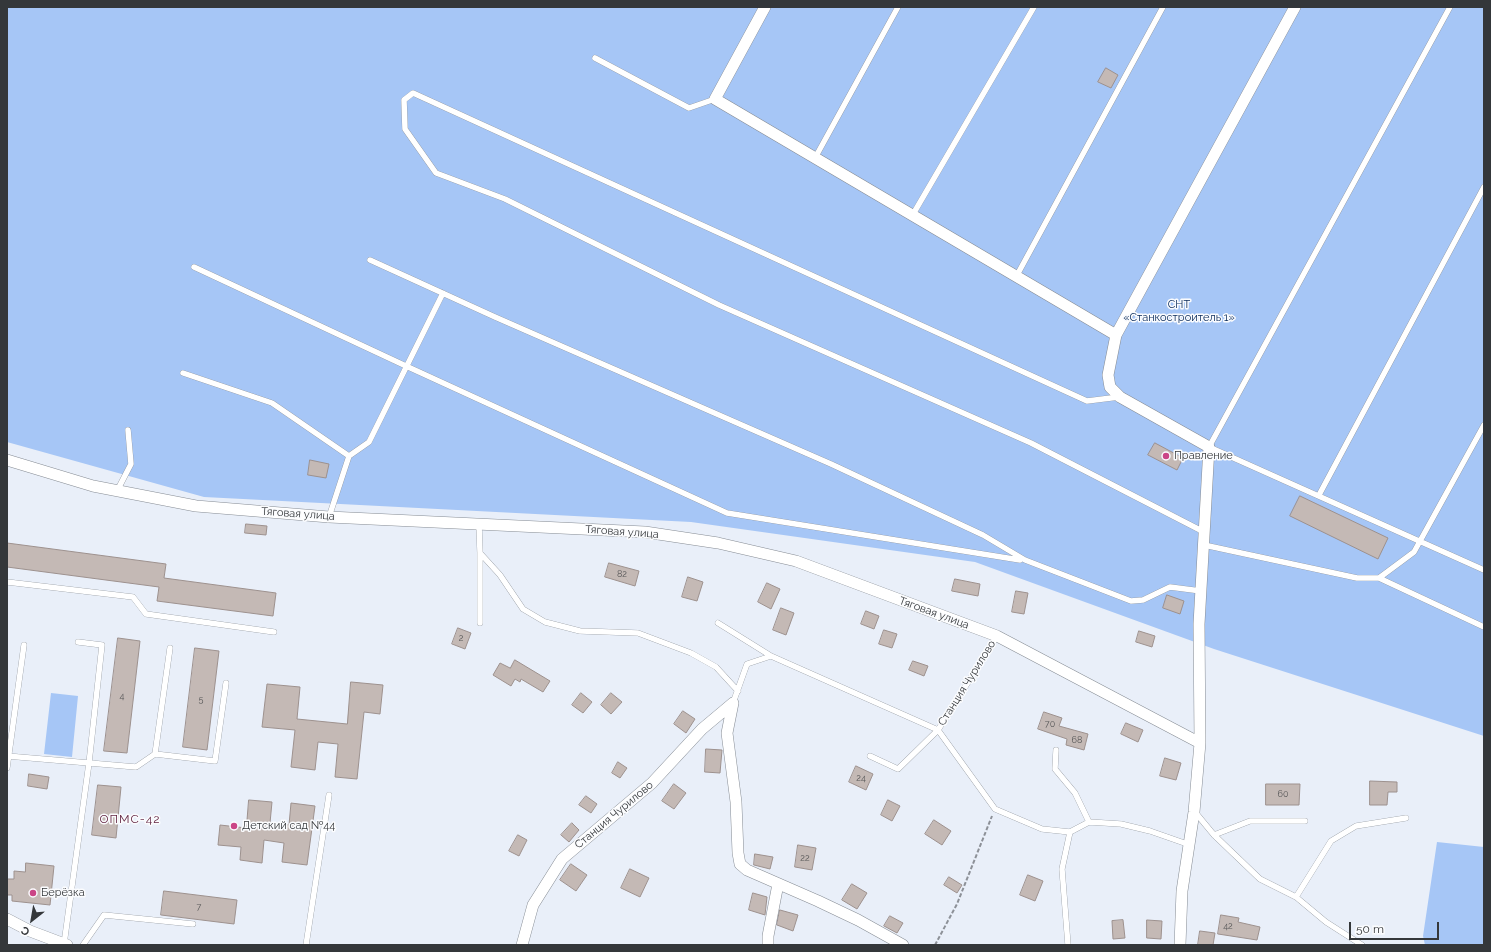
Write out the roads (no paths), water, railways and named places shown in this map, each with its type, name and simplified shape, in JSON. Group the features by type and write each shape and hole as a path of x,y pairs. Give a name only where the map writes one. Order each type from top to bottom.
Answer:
{"street":[{"path":"765,7 715,99 1116,335"},
{"path":"1180,945 1182,891 1190,845 1200,743 1199,624 1209,447 1120,397 1110,387 1108,375 1116,335 1295,7"},
{"name":"Тяговая улица","path":"7,460 93,486 196,506 329,517 645,532 718,543 796,561 997,636 1200,743"},
{"name":"Станция Чурилово","path":"733,703 727,733 736,802 738,853 740,864 747,870 858,920 903,945"},
{"name":"Станция Чурилово","path":"522,945 533,905 562,859 652,783 702,730 733,703"},
{"path":"768,945 768,936 778,884"},
{"path":"7,919 30,931 66,944"}],"lane":[{"path":"815,158 898,7"},
{"path":"912,216 1034,7"},
{"path":"1016,276 1163,7"},
{"path":"1450,7 1209,447 1421,540 1484,570"},
{"path":"596,58 689,108 715,99"},
{"path":"1120,397 1087,401 413,94 404,100 405,129 436,173 505,199 720,305 1031,443 1204,532"},
{"path":"1319,495 1484,188"},
{"path":"370,260 838,467 983,535 1025,560 1131,601 1143,600 1170,588 1201,591"},
{"path":"194,267 727,513 1025,560"},
{"path":"329,517 349,456 369,442 442,293"},
{"path":"183,373 272,403 349,456"},
{"path":"1379,578 1414,552 1484,425"},
{"path":"118,491 131,464 128,430"},
{"path":"479,523 480,623"},
{"path":"1204,545 1357,578 1379,578 1484,627"},
{"path":"480,553 500,575 523,609 545,622 580,631 638,633 692,653 716,667 738,691"},
{"path":"7,582 133,597 146,614 274,632"},
{"path":"718,623 771,656"},
{"name":"Станция Чурилово","path":"870,756 898,769 938,730 997,636"},
{"path":"66,944 102,645 78,642"},
{"path":"7,768 24,645"},
{"path":"154,754 170,648"},
{"name":"Станция Чурилово","path":"733,703 747,664 771,656 938,730 995,809 1042,829 1070,832"},
{"path":"8,756 136,767 154,754 215,762 226,683"},
{"path":"1056,750 1055,769 1074,793 1089,822"},
{"path":"306,945 329,795"},
{"path":"1194,812 1214,836 1260,879 1296,897 1326,922 1362,945"},
{"path":"1296,897 1331,841 1356,826 1406,818"},
{"path":"1214,836 1250,821 1305,822"},
{"path":"1068,945 1062,869 1070,832 1089,822 1121,824 1150,831 1190,845"},
{"path":"83,945 104,915 193,924"}],"place":[{"name":"Правление","path":"1166,456"},
{"name":"Детский сад №44","path":"234,826"},
{"name":"Берёзка","path":"33,893"}],"district":[{"name":"ОПМС-42","path":"130,819"}],"park label":[{"name":"СНТ «Станкостроитель 1»","path":"1179,311"}]}
